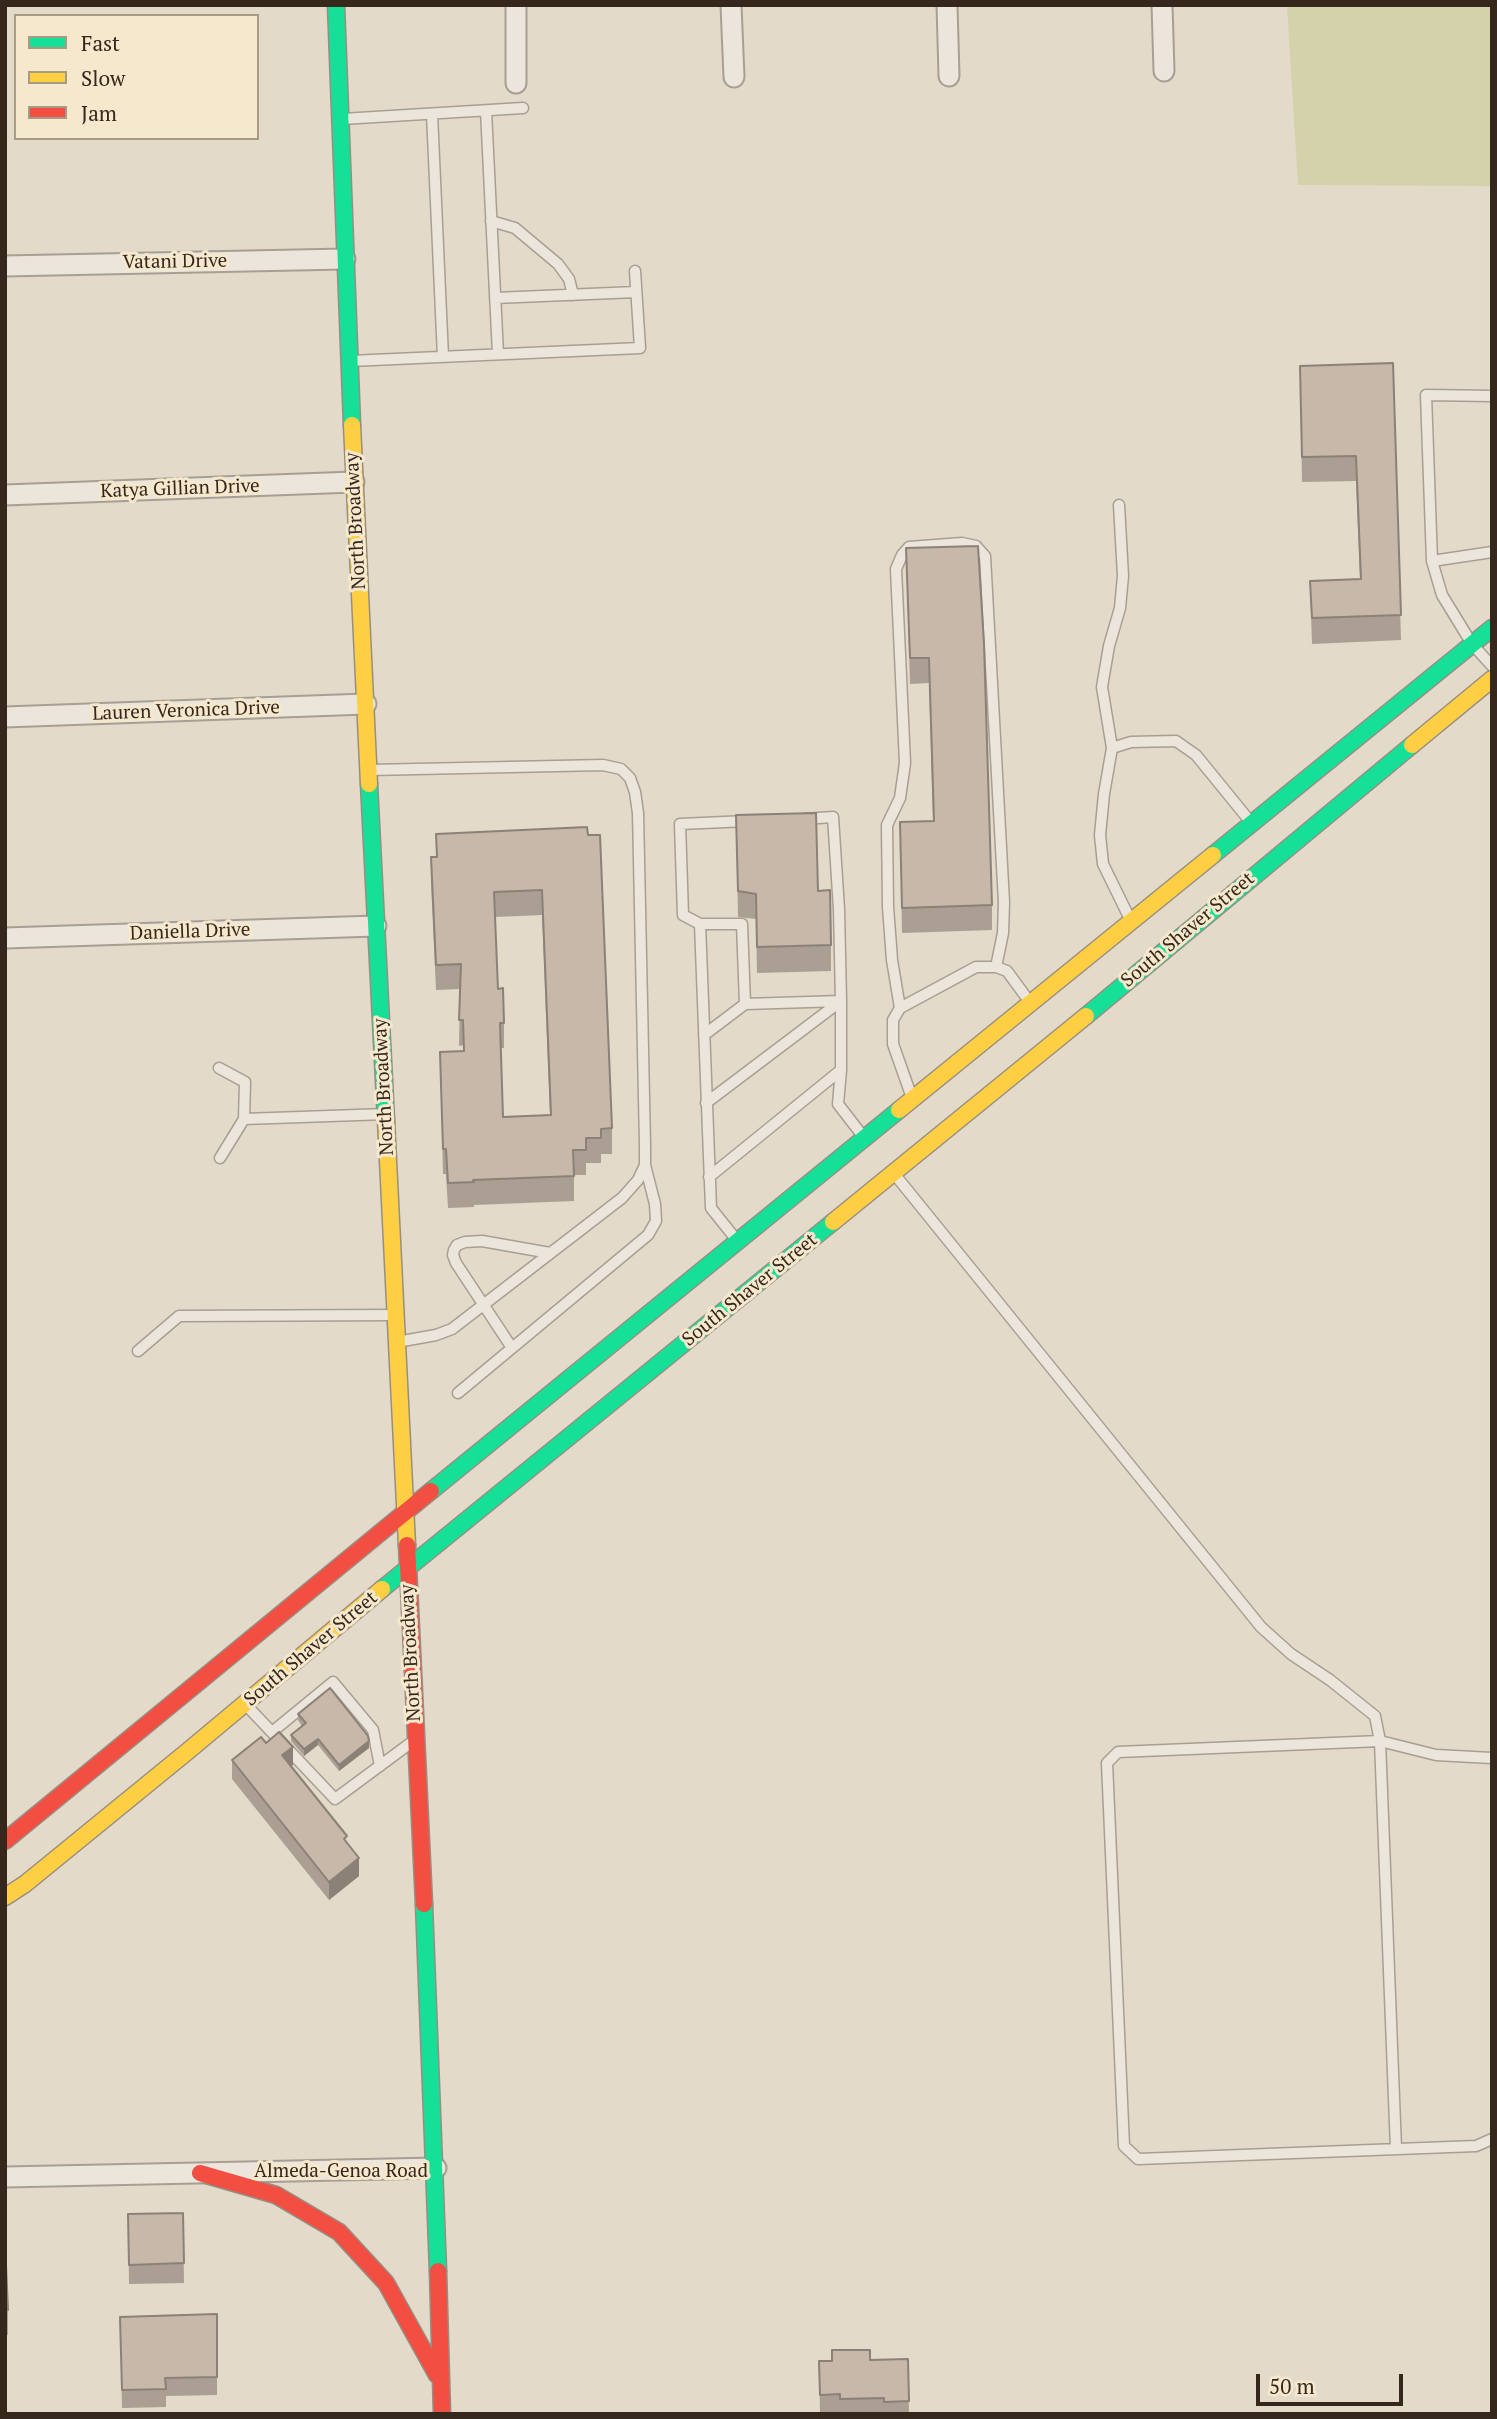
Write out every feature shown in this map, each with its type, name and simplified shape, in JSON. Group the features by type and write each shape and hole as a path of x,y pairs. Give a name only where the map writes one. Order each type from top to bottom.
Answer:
{"main road":[{"name":"North Broadway","path":"336,5 354,482 436,2168"},
{"name":"South Shaver Street","path":"5,1897 119,1799 245,1704 1054,1035 1492,628"},
{"name":"South Shaver Street","path":"5,1842 99,1773 404,1513 737,1241 868,1143 912,1099 1034,1008 1132,921 1264,840 1492,679"},
{"name":"Almeda-Genoa Road","path":"436,2168 442,2414"},
{"path":"200,2173 276,2195 339,2232 386,2283 440,2380"}],"street":[{"path":"516,5 516,83"},
{"path":"731,5 734,77"},
{"path":"947,5 949,76"},
{"path":"1162,5 1164,71"},
{"name":"Vatani Drive","path":"5,265 345,259"},
{"name":"Katya Gillian Drive","path":"5,495 354,482"},
{"name":"Lauren Veronica Drive","path":"5,718 366,704"},
{"name":"Daniella Drive","path":"5,938 376,926"},
{"name":"Almeda-Genoa Road","path":"5,2176 436,2168"}],"lane":[{"path":"340,119 523,108"},
{"path":"486,111 498,354"},
{"path":"432,114 443,357"},
{"path":"491,221 515,228 558,264 569,279 573,295"},
{"path":"349,361 640,348 635,271"},
{"path":"495,298 636,292"},
{"path":"1492,396 1426,395 1432,561 1442,595 1472,644 1492,666"},
{"path":"1119,505 1122,576 1120,608 1109,646 1102,687 1112,748 1100,835 1103,864 1132,921"},
{"path":"900,1008 891,947 887,825 900,798 905,763 895,569 909,547 962,543 976,546 985,556 1003,902 1003,933 996,967"},
{"path":"1432,561 1492,552"},
{"path":"1112,748 1131,742 1176,741 1196,755 1264,840"},
{"path":"368,770 603,765 621,769 630,778 635,792 638,813 645,1165 655,1204 656,1221 648,1235 458,1393"},
{"path":"792,819 833,817 841,1001 838,1104 868,1143"},
{"path":"745,1004 742,924 700,924 683,915 680,824 764,820"},
{"path":"700,924 711,1208 737,1241"},
{"path":"912,1099 893,1044 893,1020 900,1008 976,967 996,967 1007,971 1034,1008"},
{"path":"704,1035 745,1004 841,1001"},
{"path":"706,1103 841,1001"},
{"path":"219,1068 245,1082 244,1119 220,1158"},
{"path":"709,1177 841,1070"},
{"path":"244,1119 386,1114"},
{"path":"396,1342 436,1335 452,1329 622,1198 638,1181 645,1165"},
{"path":"889,1169 1261,1627 1291,1654 1330,1680 1375,1716 1380,1741 1396,2149"},
{"path":"512,1348 456,1263 453,1255 457,1245 482,1241 550,1254"},
{"path":"138,1351 179,1316 395,1315"},
{"path":"272,1732 333,1682 373,1730 380,1766"},
{"path":"245,1704 335,1799 416,1740"},
{"path":"1492,1758 1436,1755 1380,1741 1118,1752 1107,1763 1124,2146 1138,2159 1476,2146 1492,2140"}],"shaded area":[{"path":"1287,5 1492,5 1492,186 1298,185"}],"building":[{"path":"1393,363 1401,615 1312,618 1310,581 1361,579 1356,456 1302,457 1300,366"},
{"path":"978,546 984,644 992,905 902,908 900,822 934,821 929,658 910,658 906,548"},
{"path":"816,813 818,891 830,890 831,945 757,947 756,894 738,891 736,815"},
{"path":"587,827 588,835 600,835 612,1128 601,1129 601,1138 586,1138 586,1150 573,1150 574,1176 448,1183 446,1149 443,1149 440,1052 464,1051 463,1020 459,1020 461,964 436,965 431,857 437,857 436,834","holes":["542,890 551,1115 503,1117 500,1023 504,1023 503,988 498,989 494,892"]},
{"path":"330,1688 368,1736 369,1741 339,1765 318,1739 304,1749 291,1735 306,1723 298,1714"},
{"path":"279,1732 293,1747 282,1755 347,1836 344,1839 359,1858 329,1882 232,1760 261,1737 266,1743"},
{"path":"183,2213 184,2263 129,2265 128,2214"},
{"path":"5,2242 8,2310 5,2310"},
{"path":"217,2314 217,2377 165,2378 166,2389 122,2390 120,2317"},
{"path":"832,2350 870,2350 870,2360 908,2359 909,2401 884,2402 884,2398 840,2399 840,2394 820,2395 819,2361 832,2361"}],"traffic: fast":[{"path":"336,5 352,425"},
{"path":"1213,855 1492,628"},
{"path":"1086,1016 1412,745"},
{"path":"369,784 386,1120"},
{"path":"431,1491 899,1110"},
{"path":"382,1589 833,1222"},
{"path":"424,1904 438,2271"}],"traffic: slow":[{"path":"352,425 369,784"},
{"path":"1412,745 1492,679"},
{"path":"899,1110 1213,855"},
{"path":"833,1222 1086,1016"},
{"path":"386,1120 407,1545"},
{"path":"5,1897 25,1884 188,1751 382,1589"}],"traffic: jam":[{"path":"5,1841 431,1491"},
{"path":"407,1545 424,1904"},
{"path":"200,2173 276,2195 339,2232 386,2283 437,2375"},
{"path":"438,2271 442,2414"}]}
